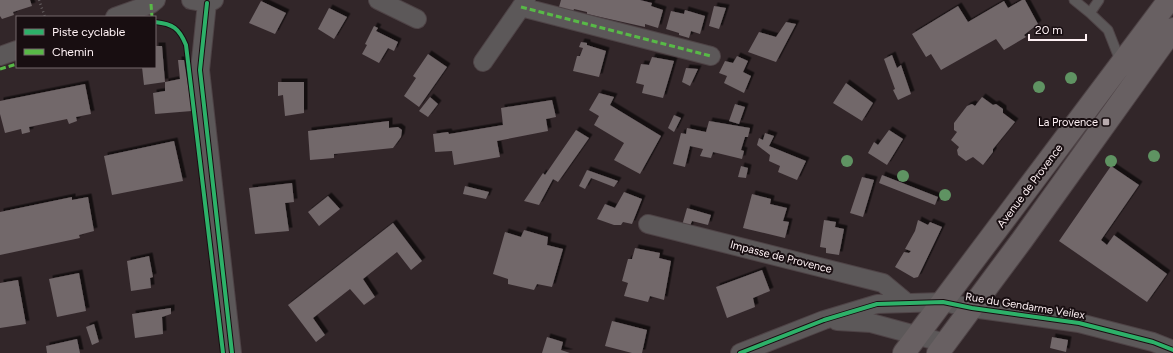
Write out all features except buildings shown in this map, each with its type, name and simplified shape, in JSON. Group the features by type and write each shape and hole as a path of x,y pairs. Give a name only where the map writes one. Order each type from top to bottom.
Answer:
{"main road":[{"name":"Avenue de Provence","path":"904,353 1169,0"},
{"path":"941,348 972,308 1173,29"}],"street":[{"path":"118,16 151,4 156,0"},
{"path":"378,0 417,19"},
{"path":"204,1 200,70 232,353"},
{"path":"483,62 524,4 712,56"},
{"path":"0,56 16,50"},
{"name":"Impasse de Provence","path":"648,224 883,283 907,303"},
{"name":"Rue du Gendarme Veilex","path":"740,353 824,320 877,304 943,302 972,308 1079,323 1153,342 1173,350"},
{"path":"824,320 871,323 917,335 941,348"}],"lane":[{"path":"1074,0 1108,30 1121,64"},
{"path":"1090,13 1099,0"}],"path":[{"path":"39,0 45,16"}],"marked path":[{"path":"151,4 152,16"},
{"path":"521,7 711,56"},
{"path":"0,69 16,64"}],"cycle path":[{"path":"207,3 200,70 232,353"},
{"path":"156,22 175,28 181,35 186,45 223,353"},
{"path":"740,353 824,320 877,304 943,302 972,308 1079,323 1153,342 1173,350"}],"place":[{"name":"La Provence","path":"1106,122"}]}
